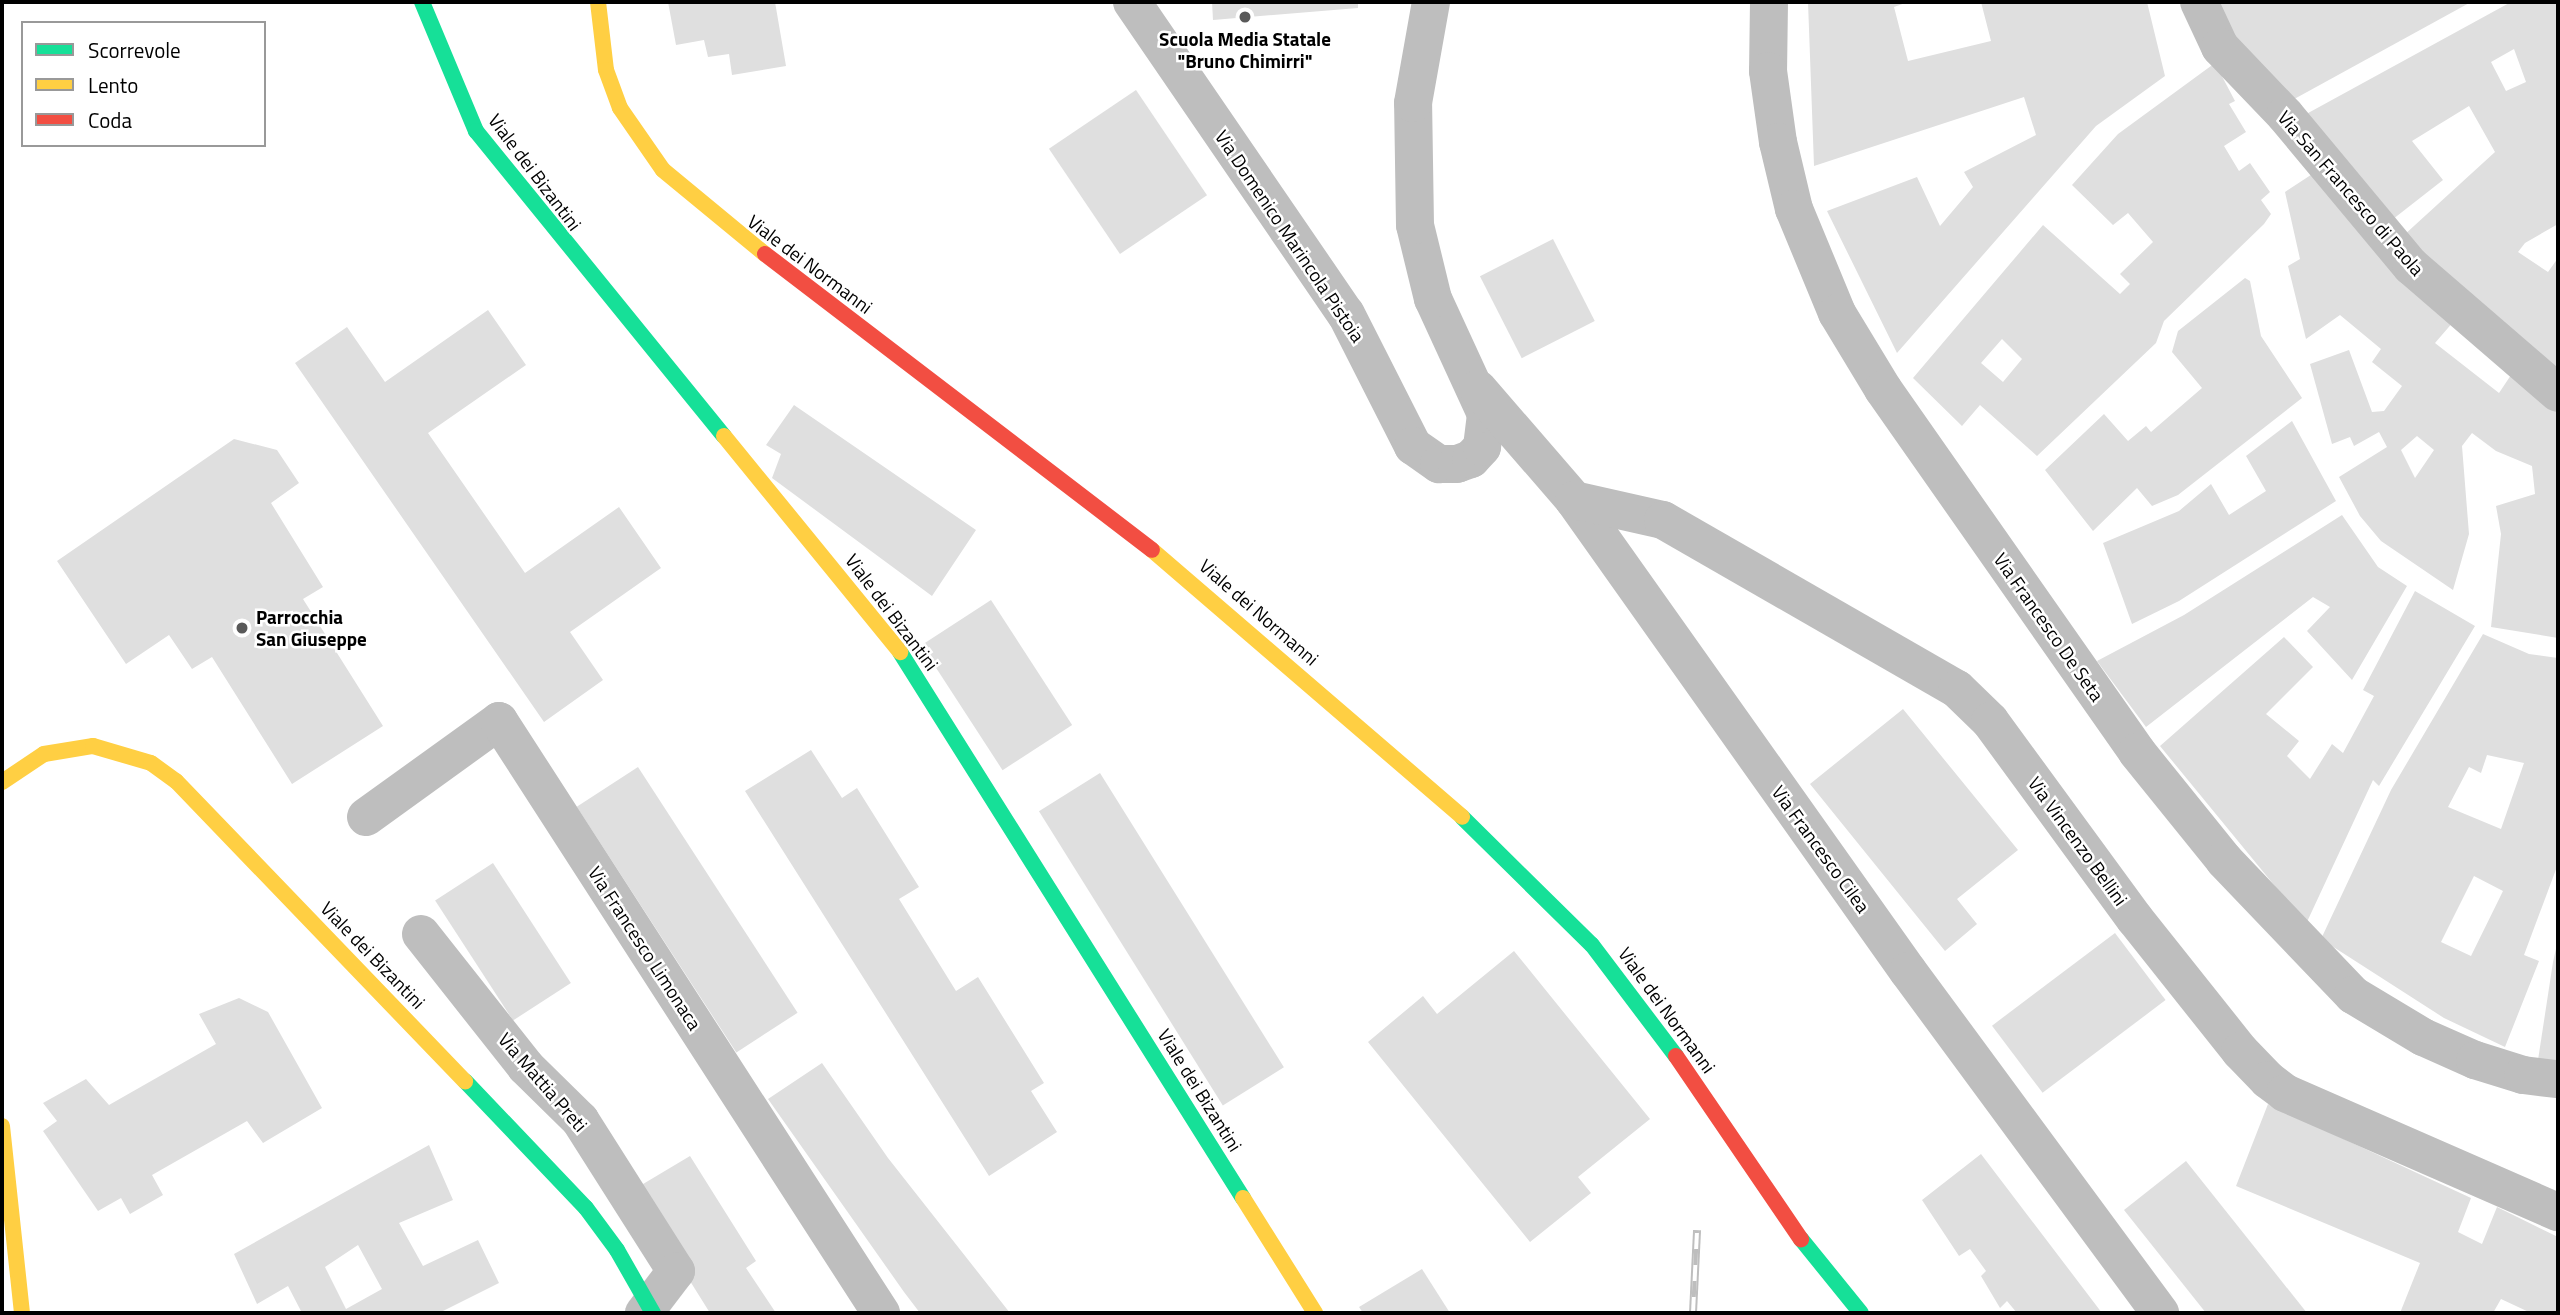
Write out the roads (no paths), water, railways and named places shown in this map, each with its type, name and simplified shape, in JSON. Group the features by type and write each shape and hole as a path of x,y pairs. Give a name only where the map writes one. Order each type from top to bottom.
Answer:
{"street":[{"name":"Viale dei Bizantini","path":"422,2 476,131 509,176 896,645 1315,1313"},
{"name":"Viale dei Normanni","path":"598,2 606,70 620,108 663,170 811,292 1090,499 1210,597 1500,850 1592,945 1650,1018 1799,1236 1861,1313"},
{"name":"Via Domenico Marincola Pistoia","path":"1132,2 1346,314 1413,446 1423,457 1457,464 1471,459 1482,447 1486,414 1478,389 1433,299 1415,225 1413,103 1431,2"},
{"name":"Via Francesco De Seta","path":"1769,2 1768,71 1778,142 1794,209 1837,313 1891,400 2137,752 2224,860 2353,995 2400,1025 2475,1060 2523,1075 2558,1079"},
{"name":"Via San Francesco di Paola","path":"2199,2 2220,47 2284,115 2411,266 2558,393"},
{"name":"Via Francesco Cilea","path":"1478,389 1574,500 1908,971 2160,1313"},
{"name":"Via Vincenzo Bellini","path":"1574,500 1662,520 1957,689 1990,721 2135,919 2240,1051 2268,1080 2285,1093 2558,1212"},
{"name":"Via Francesco Limonaca","path":"366,817 499,721 881,1313"},
{"name":"Viale dei Bizantini","path":"2,782 44,754 93,746 151,763 176,781 586,1208 649,1310"},
{"name":"Via Mattia Preti","path":"421,934 526,1067 580,1120 629,1192 676,1271 649,1310"},
{"path":"2,1126 22,1313"}],"railway":[{"path":"1693,1313 1697,1230"}],"place":[{"name":"Scuola Media Statale \"Bruno Chimirri\"","path":"1245,17"},
{"name":"Parrocchia San Giuseppe","path":"242,628"}]}
